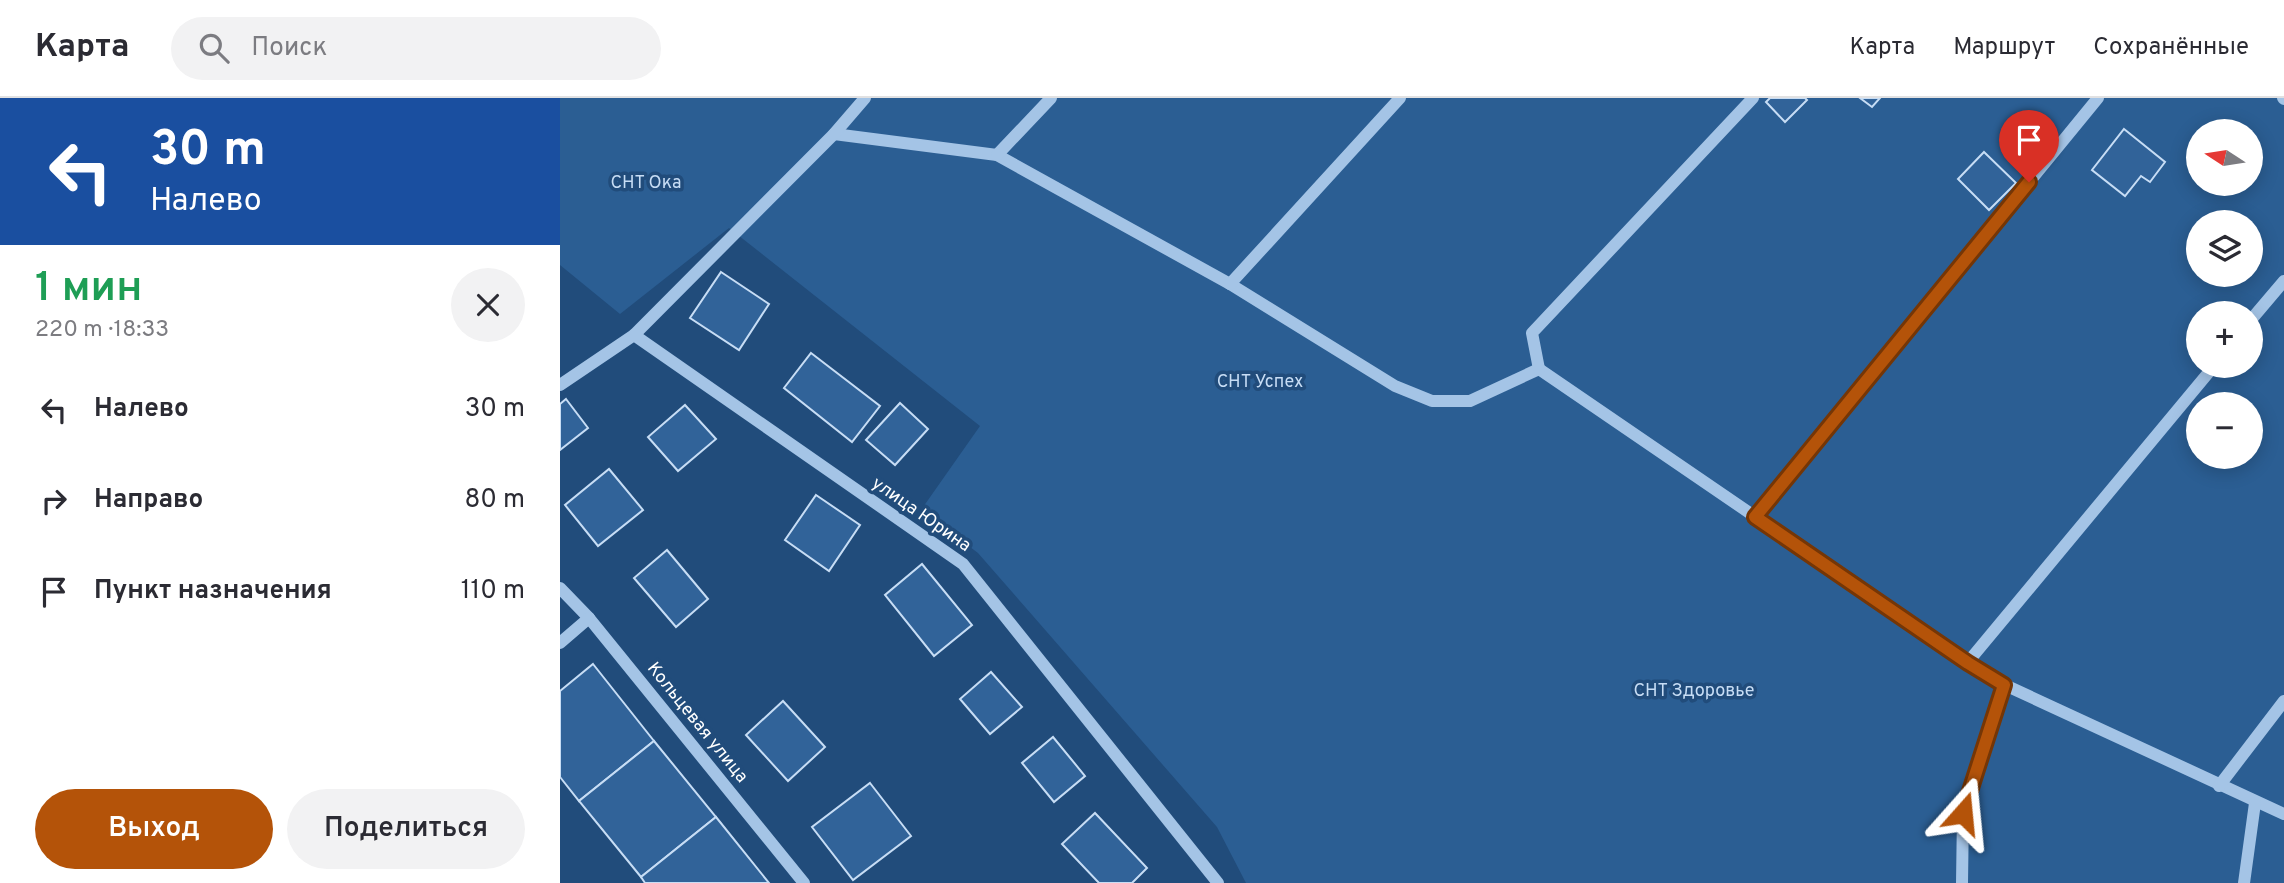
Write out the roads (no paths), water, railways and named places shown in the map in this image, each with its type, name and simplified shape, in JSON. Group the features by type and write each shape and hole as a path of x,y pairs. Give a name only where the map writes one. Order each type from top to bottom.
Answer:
{"street":[{"path":"560,385 634,335 834,134 865,98"},
{"path":"997,155 1051,98"},
{"path":"1230,284 1400,98"},
{"path":"1753,98 1532,333 1539,369 2004,685 2255,803 2284,814"},
{"path":"1755,517 2098,98"},
{"path":"834,134 997,155 1230,284 1395,386 1432,401 1470,401 1539,369"},
{"path":"2263,306 2284,281"},
{"name":"улица Юрина","path":"634,335 963,564 1218,883"},
{"path":"1968,663 2204,378"},
{"name":"Кольцевая улица","path":"560,588 589,618 804,883"},
{"path":"560,643 589,618"},
{"path":"1962,883 1963,813 2004,685"},
{"path":"2219,786 2284,701"},
{"path":"2244,883 2255,803"}],"park label":[{"name":"СНТ Ока","path":"646,183"},
{"name":"СНТ Успех","path":"1260,382"},
{"name":"СНТ Здоровье","path":"1694,691"}]}
